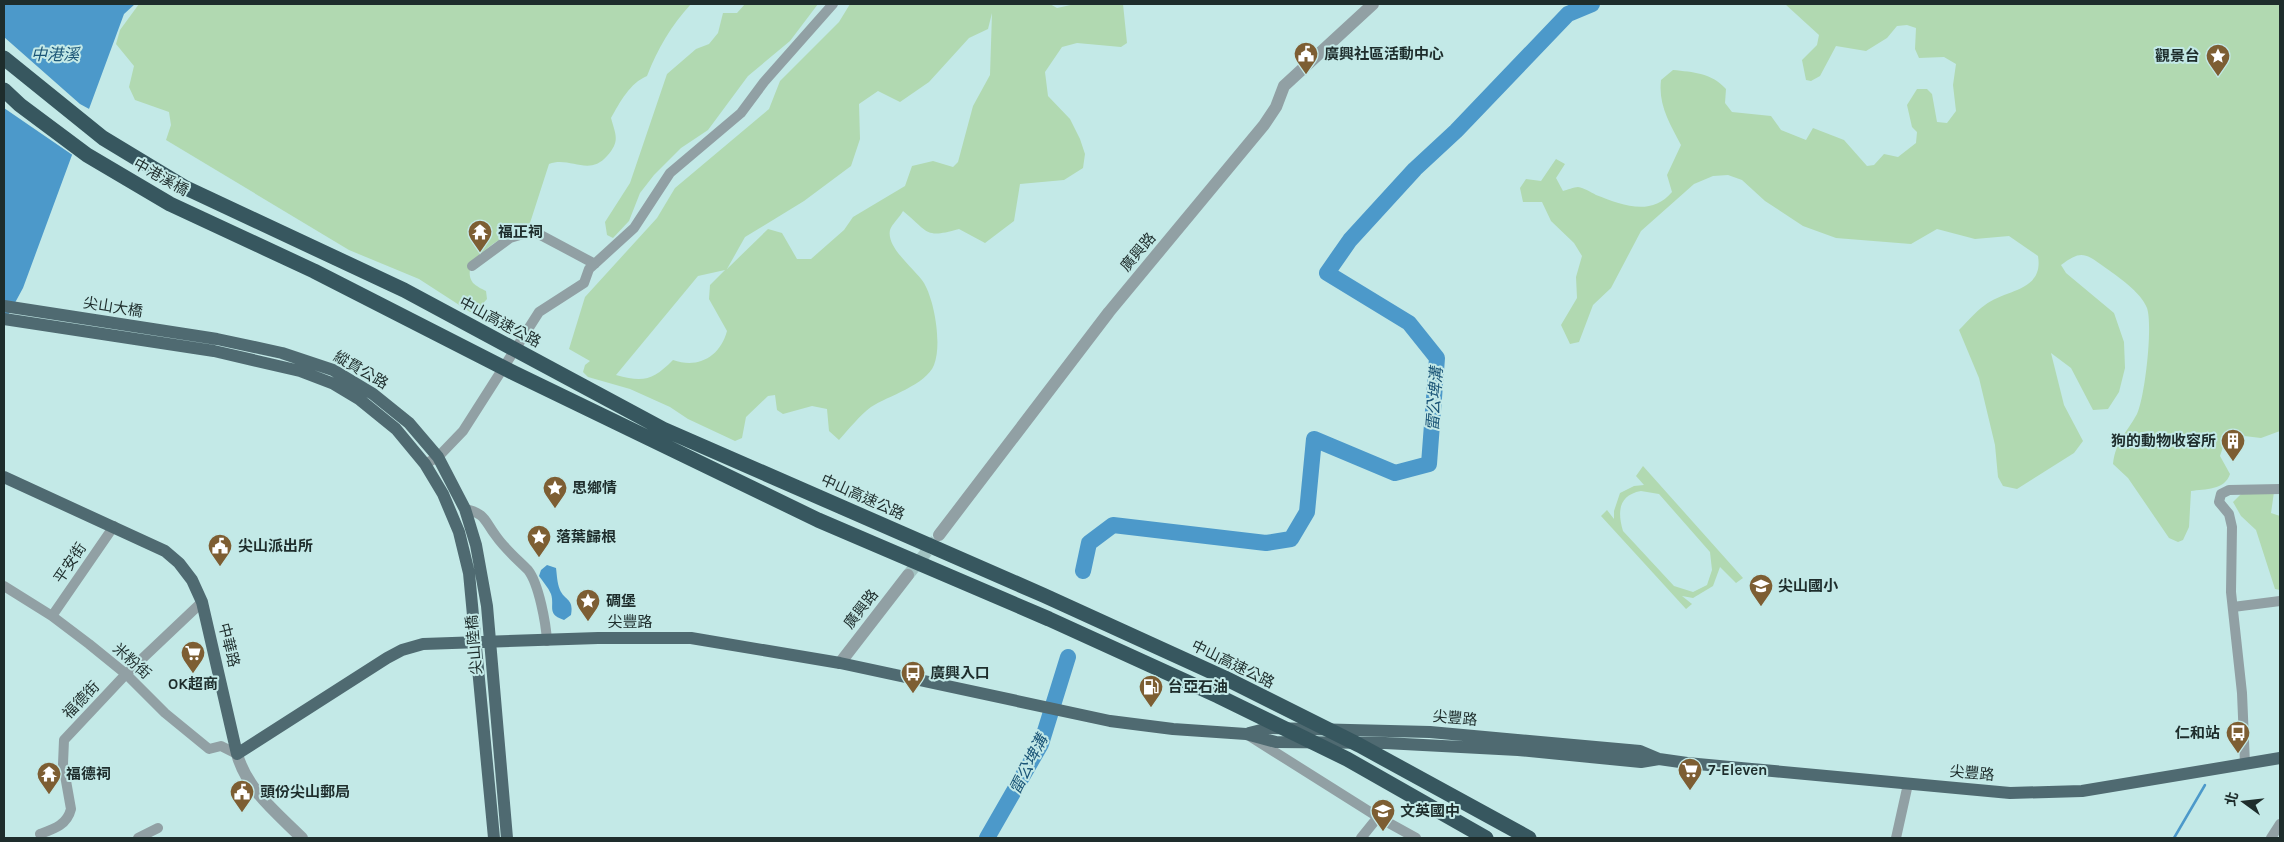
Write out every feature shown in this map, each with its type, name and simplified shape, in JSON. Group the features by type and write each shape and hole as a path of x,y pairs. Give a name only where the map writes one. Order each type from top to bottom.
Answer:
{"highway":[{"name":"中港溪橋","path":"4,58 103,138 184,187"},
{"name":"中港溪橋","path":"4,90 20,105 87,154 170,204 314,271 514,373 818,520 1048,619 1218,696 1347,759 1486,838"},
{"name":"中山高速公路","path":"184,187 404,290 663,429 1043,595 1225,678 1359,745 1529,838"}],"main road":[{"name":"尖山大橋","path":"4,306 219,346"},
{"name":"尖山大橋","path":"4,319 219,346"},
{"name":"縱貫公路","path":"219,346 282,353 334,370 374,394 402,417 438,457"},
{"name":"縱貫公路","path":"219,346 300,370 334,384 359,399 396,428 425,464"},
{"name":"尖山陸橋","path":"438,457 466,509 476,545 487,606 507,838"},
{"name":"尖山陸橋","path":"425,464 444,494 459,532 469,573 494,838"},
{"name":"中華路","path":"4,477 114,526 164,551 179,563 192,580 202,602 237,754"},
{"name":"尖豐路","path":"237,754 402,650 423,644 598,638 691,638 840,664 1110,721 1173,729 1246,734 1276,742 1385,743 1518,750 1640,762 1659,759 2010,793 2082,791 2245,764 2280,761"}],"street":[{"path":"425,464 438,457 462,431 488,388 539,312 584,283 589,270 634,228 670,173 742,114 764,82 833,4"},
{"name":"廣興路","path":"939,535 1111,310 1264,125 1276,107 1284,86 1373,4"},
{"path":"472,266 510,238 533,231 595,264"},
{"path":"2245,764 2242,693 2230,592 2232,527 2229,514 2219,502 2221,494 2228,490 2280,489"},
{"path":"466,509 478,512 484,517 495,535 529,572 539,597 546,625 547,641"},
{"name":"平安街","path":"52,616 114,526"},
{"name":"廣興路","path":"840,664 908,576"},
{"name":"米粉街","path":"4,586 52,616 126,674 165,713 209,749 221,746 237,754"},
{"name":"福德街","path":"40,834 59,828 69,816 71,809 63,764 64,740 126,674 202,602"},
{"path":"2233,607 2280,602"},
{"path":"1246,734 1378,817 1416,838"},
{"name":"中華路","path":"237,754 244,774 260,797 302,838"},
{"path":"1896,838 1908,784"},
{"path":"1361,838 1378,817"},
{"path":"2271,838 2280,824"},
{"path":"138,838 158,828"}],"green space":[{"path":"139,4 691,4 666,38 647,76 635,83 611,118 616,138 614,146 607,156 600,162 586,166 564,162 549,164 530,223 489,247 472,265 470,274 473,283 486,291 487,299 477,310 470,312 419,279 349,250 166,140 171,125 169,112 135,100 129,87 134,66 116,44 120,30"},
{"path":"745,4 818,4 790,41 748,76 708,130 681,148 654,175 640,193 629,221 613,238 607,235 605,222 630,183 667,74 696,49 709,44 718,33 723,13 737,13"},
{"path":"850,4 1050,4 1057,8 1075,4 1123,4 1127,43 1121,47 1077,43 1062,47 1045,72 1048,96 1070,119 1080,139 1085,154 1083,168 1064,180 1020,184 1014,221 985,243 959,229 939,233 928,232 903,211 894,223 890,230 892,244 924,283 931,301 937,335 934,365 930,372 915,384 871,407 839,440 829,431 827,409 812,406 783,414 777,410 775,395 768,396 746,417 742,438 735,441 688,419 670,407 630,389 588,377 583,372 585,365 590,361 569,349 585,297 657,218 675,188 769,109 780,81 839,22","holes":["992,13 990,75 973,106 958,162 953,167 933,161 912,166 905,186 853,217 844,230 811,259 797,259 782,233 768,229 727,269 745,237 804,201 851,166 860,139 859,104 878,91 900,102 929,82 969,38 988,29","725,270 710,285 709,299 727,331 724,340 713,354 699,362 691,363 673,360 660,372 648,378 634,379 616,375 698,276"]},
{"path":"1785,4 2280,4 2280,431 2261,438 2236,435 2226,438 2220,456 2230,474 2224,483 2219,486 2191,491 2189,527 2183,540 2178,542 2169,538 2128,478 2113,464 2116,449 2137,414 2143,393 2149,317 2144,302 2134,290 2097,261 2086,256 2078,255 2061,265 2066,273 2114,313 2124,342 2125,368 2119,392 2108,409 2093,410 2071,368 2051,353 2064,405 2083,441 2074,453 2017,489 2003,486 1998,477 1995,445 1979,378 1959,330 1985,305 2021,288 2035,277 2038,268 2038,256 2009,236 1975,239 1937,229 1911,244 1836,238 1803,226 1765,201 1742,180 1728,175 1713,176 1694,184 1641,231 1611,288 1593,305 1579,342 1570,344 1561,325 1577,298 1576,277 1582,256 1574,243 1551,221 1542,202 1523,202 1520,188 1526,179 1541,181 1556,159 1565,164 1556,178 1563,191 1578,187 1616,202 1636,207 1646,207 1664,200 1672,192 1667,175 1681,145 1666,114 1661,98 1661,80 1673,70 1702,74 1721,84 1726,89 1725,103 1732,112 1771,116 1781,130 1806,140 1813,128 1844,140 1867,166 1874,165 1884,154 1898,157 1916,143 1917,132 1912,127 1907,105 1917,89 1927,89 1932,94 1937,122 1947,123 1956,111 1953,85 1956,64 1944,57 1919,58 1915,49 1916,28 1907,25 1897,26 1887,38 1866,51 1836,46 1820,76 1811,81 1806,80 1802,60 1817,45 1819,35"},
{"path":"1643,466 1743,578 1736,583 1720,567 1713,586 1693,598 1682,596 1692,604 1686,609 1601,516 1607,510 1614,519 1614,511 1620,493 1634,486 1644,485 1636,476","holes":["1641,491 1659,494 1710,552 1712,570 1707,585 1693,592 1674,586 1623,531 1620,511 1624,500 1628,496"]},
{"path":"2244,491 2274,492 2271,513 2280,516 2280,590 2275,589 2256,530 2241,516 2233,502"}],"water":[{"name":"中港溪","path":"4,4 135,4 124,14 23,288 4,323"},
{"path":"547,565 556,568 560,590 571,605 571,615 564,620 558,618 553,613 551,594 539,576 541,570"}],"pier":[{"path":"4,37 80,104 91,110 74,156 4,108"}],"waterway":[{"name":"雷公埤溝","path":"1083,571 1089,543 1113,525 1266,543 1291,539 1307,512 1314,439 1395,473 1429,464 1437,358 1409,323 1327,273 1350,240 1415,169 1456,131 1568,14 1592,4"},
{"name":"雷公埤溝","path":"987,838 1041,744 1068,657"},
{"path":"2174,838 2205,785"}],"tunnel":[{"path":"908,575 936,540"}],"place":[{"name":"廣興社區活動中心","path":"1306,75"},
{"name":"觀景台","path":"2218,77"},
{"name":"福正祠","path":"480,253"},
{"name":"狗的動物收容所","path":"2233,462"},
{"name":"思鄉情","path":"555,509"},
{"name":"落葉歸根","path":"539,558"},
{"name":"尖山派出所","path":"220,567"},
{"name":"尖山國小","path":"1761,607"},
{"name":"碉堡","path":"588,622"},
{"name":"OK超商","path":"193,674"},
{"name":"廣興入口","path":"913,694"},
{"name":"台亞石油","path":"1151,708"},
{"name":"仁和站","path":"2238,754"},
{"name":"7-Eleven","path":"1690,791"},
{"name":"福德祠","path":"49,795"},
{"name":"頭份尖山郵局","path":"242,813"},
{"name":"文英國中","path":"1383,832"}]}
